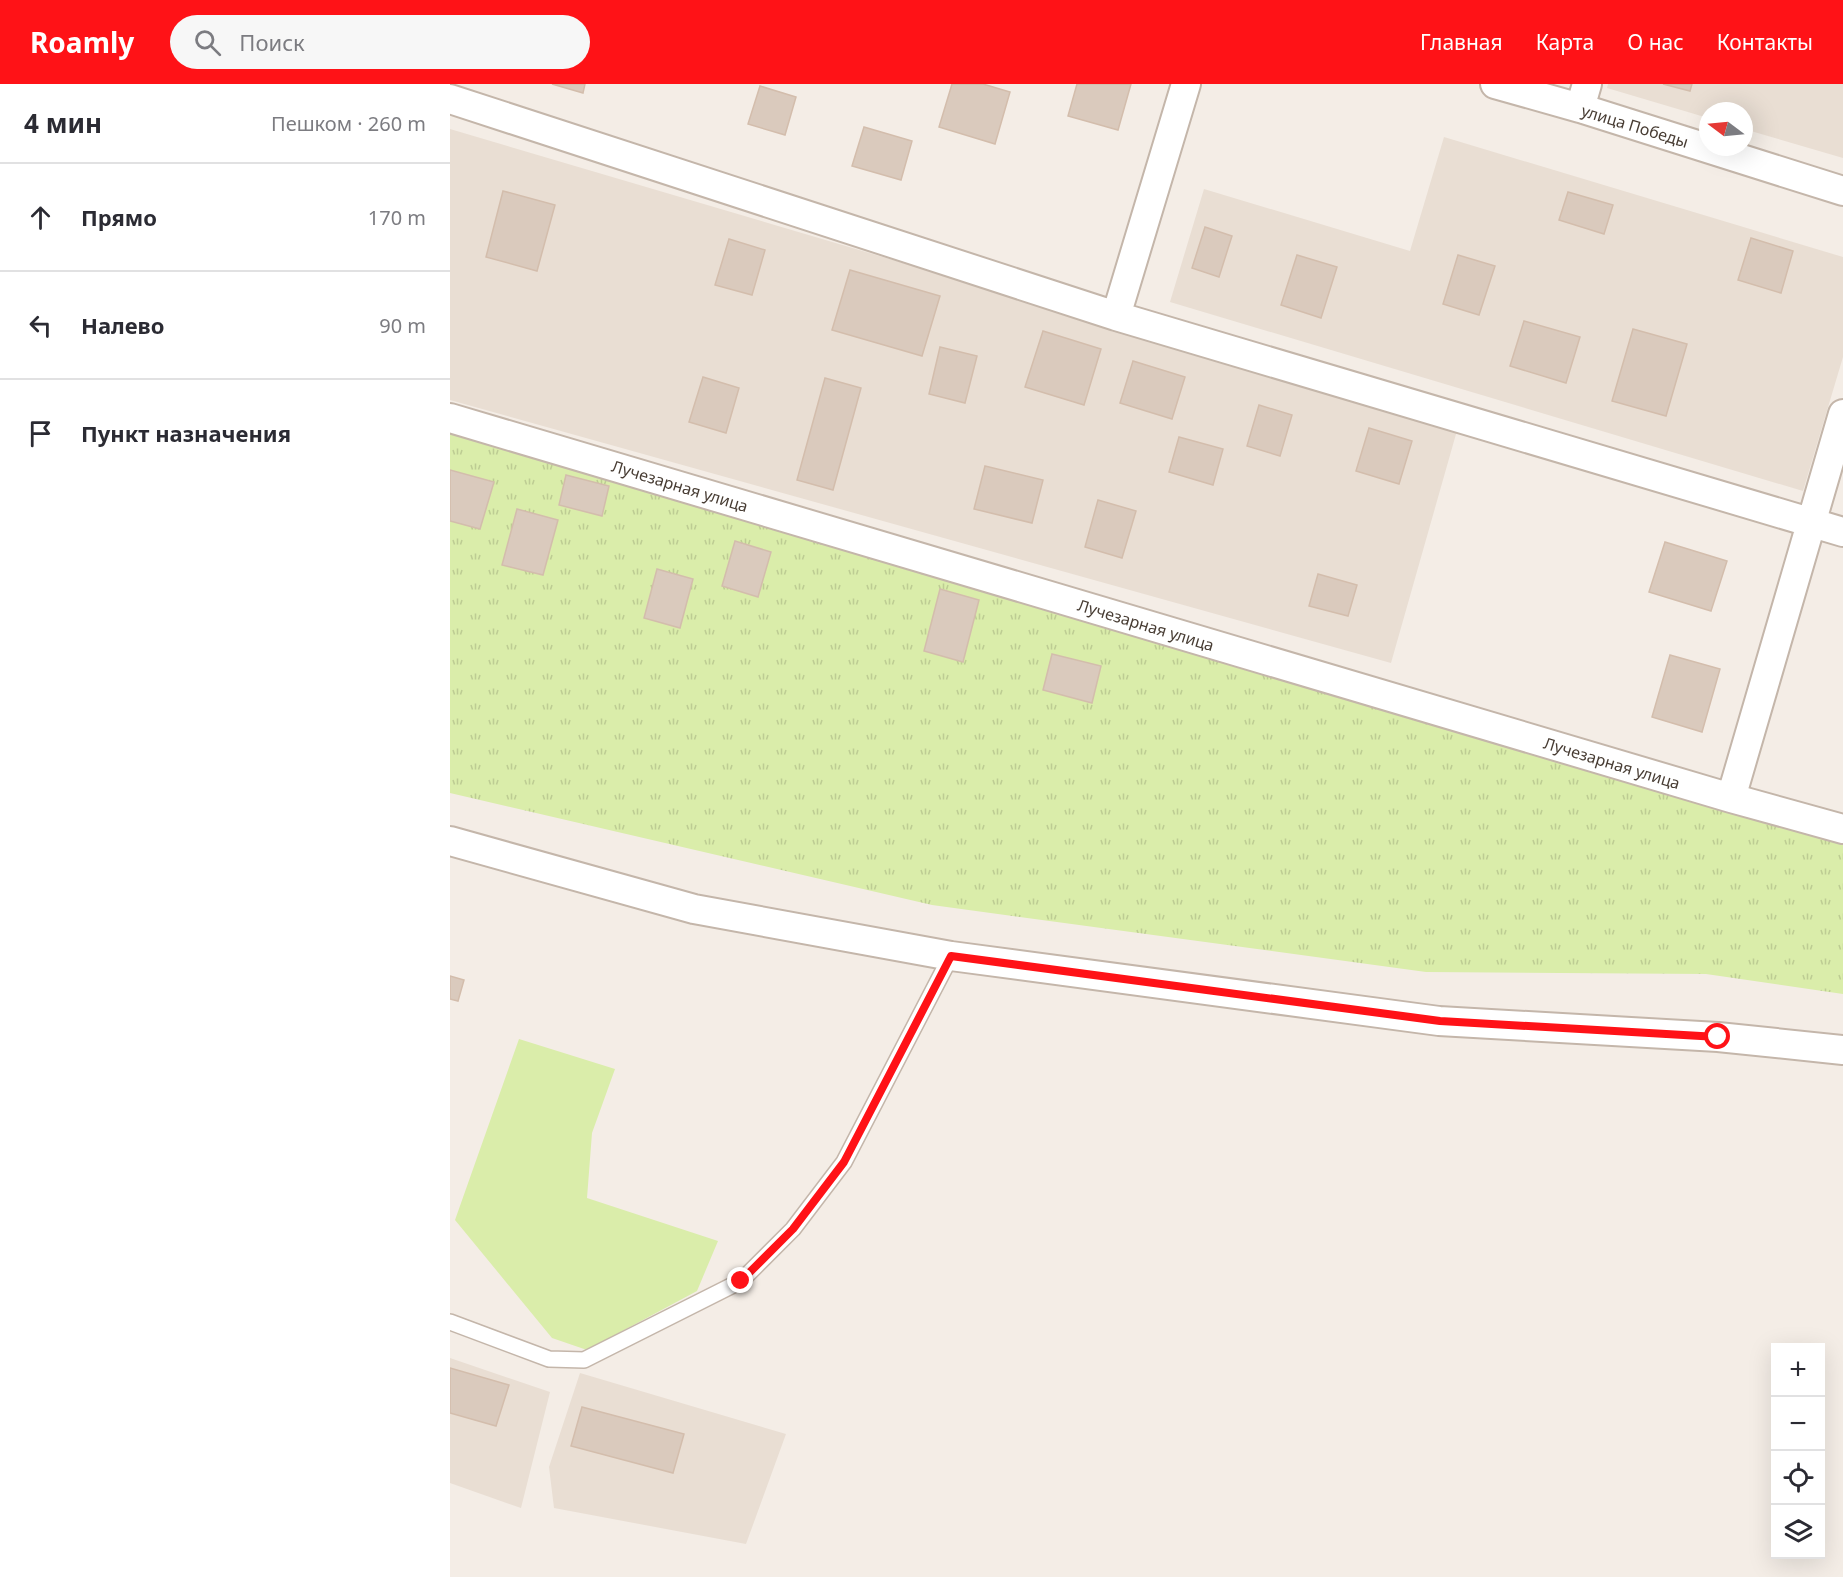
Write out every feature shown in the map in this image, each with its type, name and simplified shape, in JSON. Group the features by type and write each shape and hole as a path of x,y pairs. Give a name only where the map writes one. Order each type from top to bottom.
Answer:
{"street":[{"path":"1116,316 1186,84"},
{"name":"улица Победы","path":"1495,84 1584,96 1843,191"},
{"path":"450,99 1116,316 1843,532"},
{"path":"1731,798 1843,414"},
{"name":"Лучезарная улица","path":"450,418 1731,798 1843,829"},
{"path":"450,841 694,909 951,956 1440,1021 1718,1037 1843,1050"}],"lane":[{"path":"450,1322 549,1359 584,1360 741,1281 793,1229 844,1162 951,956"}],"shaded area":[{"path":"1608,84 1843,84 1843,158 1753,132 1753,102 1699,102 1699,115 1607,88"},
{"path":"450,129 1458,427 1391,663 450,400"},
{"path":"1444,137 1843,257 1843,357 1803,491 1170,302 1204,189 1410,251"},
{"path":"450,1358 550,1392 521,1508 450,1483"},
{"path":"580,1373 786,1434 746,1544 554,1508 549,1467"}],"green space":[{"path":"450,424 1843,830 1843,994 1706,974 1426,972 932,905 450,793"},
{"path":"519,1039 615,1069 592,1133 587,1198 718,1241 697,1291 587,1350 552,1338 455,1220"}],"building":[{"path":"552,84 585,84 583,93"},
{"path":"952,84 983,84 1010,92 995,144 939,127"},
{"path":"1077,84 1131,84 1118,130 1068,116"},
{"path":"1663,84 1692,84 1690,91"},
{"path":"760,86 796,97 785,135 748,124"},
{"path":"864,127 912,141 901,180 852,166"},
{"path":"503,191 555,205 537,271 486,257"},
{"path":"1568,192 1613,205 1604,234 1559,220"},
{"path":"1205,227 1232,236 1219,277 1192,268"},
{"path":"1751,238 1793,251 1781,293 1738,280"},
{"path":"729,239 765,250 752,295 715,285"},
{"path":"1297,255 1337,267 1321,318 1281,305"},
{"path":"1458,255 1495,266 1479,315 1443,304"},
{"path":"850,270 940,296 922,356 832,330"},
{"path":"1524,321 1580,337 1566,383 1510,366"},
{"path":"1633,329 1687,344 1666,416 1612,401"},
{"path":"1043,331 1101,349 1084,405 1025,387"},
{"path":"940,347 977,356 965,403 929,394"},
{"path":"1133,361 1185,377 1172,419 1120,403"},
{"path":"703,377 739,388 726,433 689,422"},
{"path":"825,378 861,388 833,490 797,480"},
{"path":"1259,405 1292,415 1280,456 1247,446"},
{"path":"1369,428 1412,441 1399,484 1356,471"},
{"path":"1179,437 1223,449 1213,485 1169,472"},
{"path":"985,466 1043,480 1032,523 974,509"},
{"path":"450,470 494,482 480,529 450,521"},
{"path":"566,475 609,486 602,516 559,505"},
{"path":"1098,500 1136,511 1122,558 1085,547"},
{"path":"517,509 558,520 543,575 502,565"},
{"path":"735,541 771,552 758,597 722,586"},
{"path":"1665,542 1727,561 1711,611 1649,592"},
{"path":"657,569 693,579 680,628 644,618"},
{"path":"1318,574 1357,585 1348,616 1309,606"},
{"path":"940,589 979,600 963,662 924,651"},
{"path":"1052,654 1101,666 1092,703 1043,690"},
{"path":"1670,655 1720,669 1702,732 1652,717"},
{"path":"450,976 464,980 458,1001 450,999"},
{"path":"450,1368 509,1385 496,1426 450,1413"},
{"path":"582,1407 684,1434 673,1473 571,1446"}],"route":[{"path":"741,1281 793,1229 844,1162 951,956 1440,1021 1718,1037"}]}
